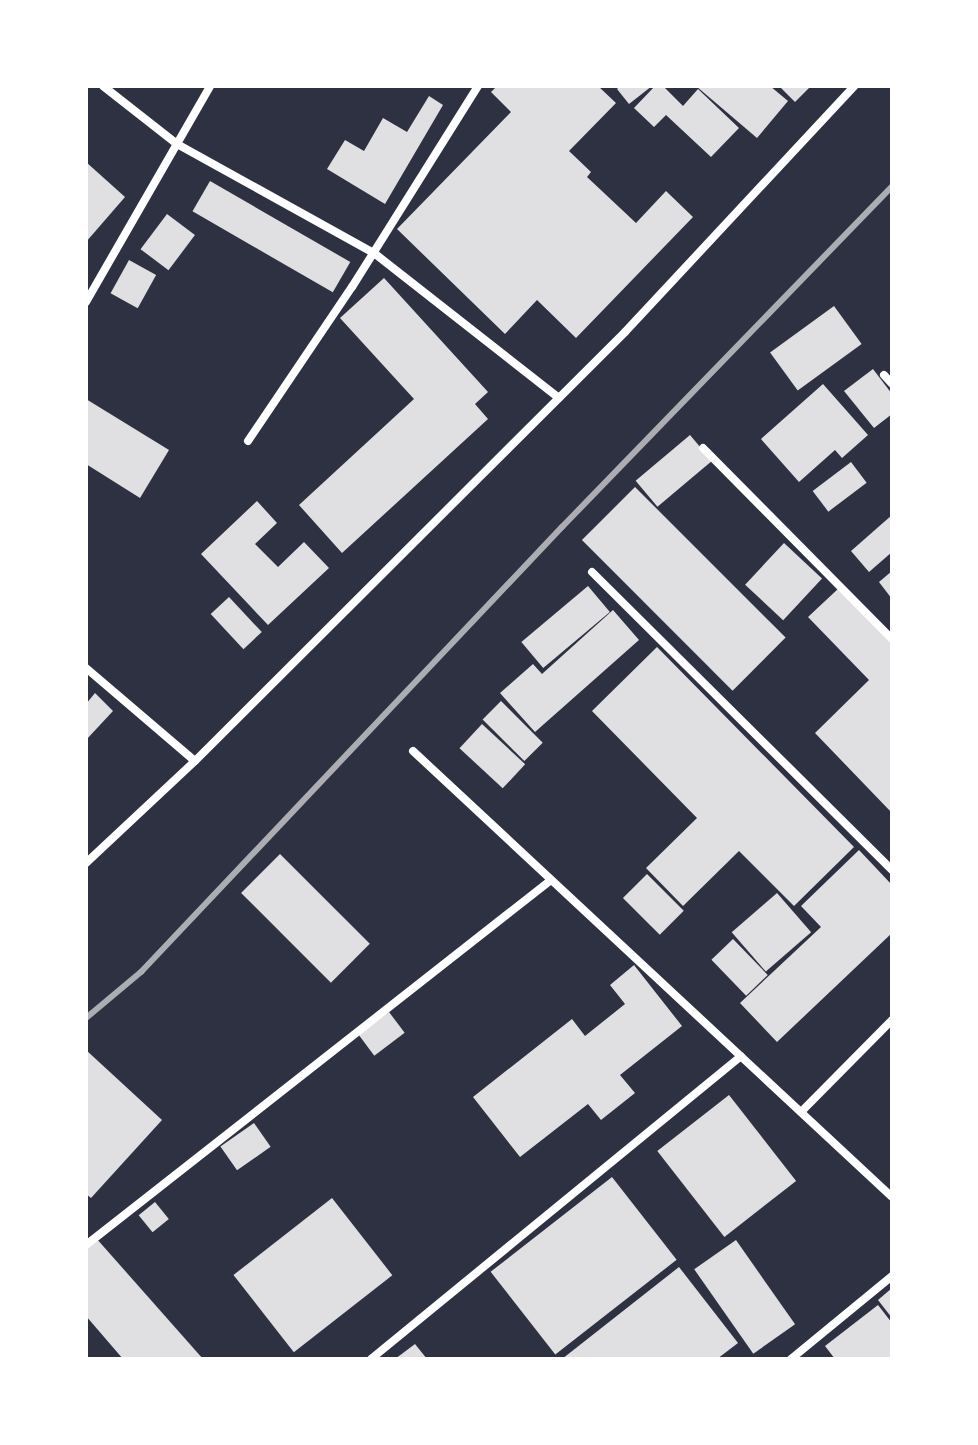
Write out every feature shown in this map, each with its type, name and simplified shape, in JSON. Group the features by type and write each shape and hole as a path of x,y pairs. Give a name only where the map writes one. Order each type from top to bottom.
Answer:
{"street":[{"path":"103,86 177,144 374,253 559,398"},
{"path":"86,302 210,86"},
{"path":"248,441 374,253 478,86"},
{"path":"86,863 195,761 625,332 854,86"},
{"path":"884,375 892,384"},
{"path":"703,448 892,639"},
{"path":"592,572 892,870"},
{"path":"86,668 195,761"},
{"path":"413,751 892,1197"},
{"path":"86,1245 551,880"},
{"path":"801,1112 892,1020"},
{"path":"371,1359 741,1056"},
{"path":"791,1359 892,1276"}],"building":[{"path":"497,86 598,86 616,103 569,151 591,172 587,177 636,223 666,191 693,217 576,338 537,300 505,334 397,229 511,112 491,92"},
{"path":"620,86 652,86 629,104 617,89"},
{"path":"655,86 663,86 683,106 698,89 739,128 711,157 666,115 654,127 634,108"},
{"path":"696,86 770,86 788,101 757,138"},
{"path":"779,86 811,86 795,102"},
{"path":"429,96 443,105 385,204 327,169 345,140 364,151 383,118 407,132"},
{"path":"86,162 125,197 86,242"},
{"path":"210,181 350,262 333,292 192,211"},
{"path":"167,214 195,235 168,270 141,249"},
{"path":"129,260 156,275 138,308 111,293"},
{"path":"384,278 488,392 475,404 488,419 342,553 299,505 414,399 340,318"},
{"path":"834,306 862,344 798,390 770,352"},
{"path":"873,369 892,394 892,414 874,428 844,391"},
{"path":"823,384 868,435 842,458 835,450 799,482 761,439"},
{"path":"86,399 169,450 140,498 86,464"},
{"path":"690,435 712,461 657,507 636,481"},
{"path":"851,462 867,483 828,512 813,491"},
{"path":"635,487 786,638 733,691 582,540"},
{"path":"257,501 277,523 255,544 278,567 304,542 329,568 268,625 201,554"},
{"path":"892,515 892,552 869,572 851,551"},
{"path":"784,543 822,578 783,620 745,585"},
{"path":"892,571 892,599 879,582"},
{"path":"588,586 610,612 543,668 521,642"},
{"path":"839,588 892,641 892,813 815,733 869,680 808,617"},
{"path":"229,597 262,632 243,649 211,614"},
{"path":"613,610 639,640 535,732 500,693 533,664 542,674"},
{"path":"657,647 854,847 794,906 739,851 683,906 646,868 697,818 592,711"},
{"path":"95,693 113,711 86,740 86,704"},
{"path":"501,701 543,743 524,761 483,719"},
{"path":"482,724 525,764 503,788 459,748"},
{"path":"859,850 892,885 892,933 777,1042 740,1003 821,927 801,906"},
{"path":"280,854 370,944 331,983 241,893"},
{"path":"647,874 684,911 660,935 623,898"},
{"path":"777,893 811,932 766,972 732,932"},
{"path":"733,939 768,975 746,996 711,960"},
{"path":"634,965 682,1026 620,1075 635,1093 601,1120 588,1104 520,1157 473,1097 572,1019 585,1036 625,1004 610,985"},
{"path":"389,1012 405,1033 374,1056 359,1035"},
{"path":"86,1050 162,1120 91,1198 86,1194"},
{"path":"729,1095 796,1181 724,1237 657,1151"},
{"path":"254,1123 271,1147 237,1170 220,1147"},
{"path":"612,1177 677,1260 555,1355 491,1272"},
{"path":"332,1198 392,1275 294,1352 233,1275"},
{"path":"155,1202 169,1219 153,1232 139,1215"},
{"path":"96,1238 203,1359 123,1359 86,1316 86,1247"},
{"path":"736,1240 795,1324 753,1354 694,1269"},
{"path":"679,1267 738,1343 717,1359 562,1359"},
{"path":"892,1288 892,1318 878,1300"},
{"path":"878,1305 892,1323 892,1359 835,1359 825,1346"},
{"path":"415,1344 427,1359 395,1359"}],"railway":[{"path":"86,1018 141,972 562,527 892,186"}]}
